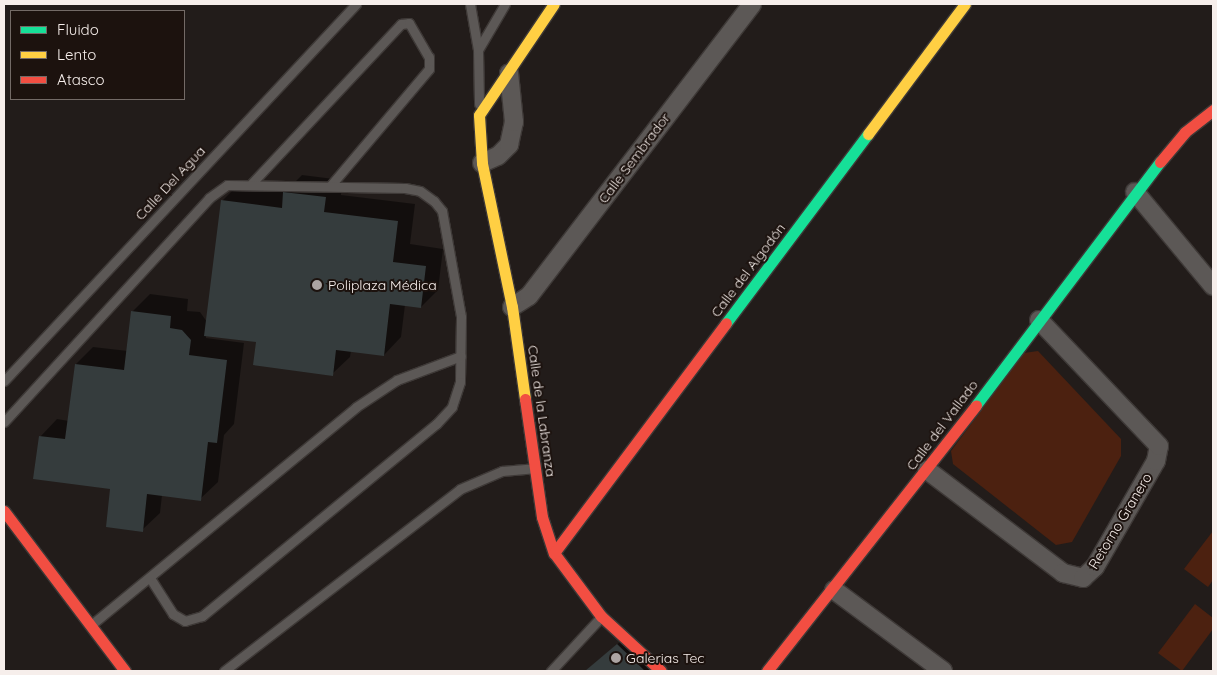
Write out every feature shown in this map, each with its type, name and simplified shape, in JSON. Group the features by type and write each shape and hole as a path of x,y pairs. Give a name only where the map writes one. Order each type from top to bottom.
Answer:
{"street":[{"path":"479,114 509,73 554,4"},
{"name":"Calle Sembrador","path":"512,307 529,296 752,4"},
{"name":"Calle del Algodón","path":"554,553 966,4"},
{"path":"482,164 498,156 509,145 514,122 509,73"},
{"name":"Calle del Vallado","path":"767,671 834,590 927,470 1136,192 1185,132 1213,110"},
{"name":"Calle de la Labranza","path":"479,114 482,164 512,307 542,517 554,553 601,616 661,671"},
{"path":"1136,192 1213,286"},
{"name":"Retorno Granero","path":"927,470 1062,573 1083,578 1095,567 1156,461 1159,446 1039,320"},
{"path":"4,511 125,671"},
{"path":"834,590 943,671"}],"lane":[{"name":"Calle Del Agua","path":"4,381 356,4"},
{"path":"470,4 478,50 479,114"},
{"path":"478,50 505,4"},
{"path":"252,183 401,24 409,23 429,57 429,69 330,186"},
{"path":"4,422 209,198 227,185 252,183 420,191 442,211 461,317 461,356 458,395 436,424 202,616 185,620 178,618 165,605 150,578"},
{"path":"90,626 356,407 397,380 461,356"},
{"path":"224,671 460,488 502,471 536,468"},
{"path":"551,671 601,616"}],"shaded area":[{"path":"1038,351 1121,439 1121,456 1072,542 1056,545 953,464 951,451 1024,353"},
{"path":"1213,531 1213,580 1208,587 1184,569"},
{"path":"1195,604 1213,618 1213,629 1182,671 1158,653"}],"building":[{"name":"Poliplaza Médica","path":"283,192 326,197 324,212 398,221 393,262 426,266 421,308 390,304 384,356 336,350 333,376 253,365 256,342 204,336 221,200 282,208"},
{"path":"131,311 171,316 170,328 182,330 191,340 189,355 227,360 217,443 208,442 201,501 147,494 143,532 106,527 110,489 33,479 39,436 65,439 75,364 124,370"},
{"name":"Galerias Tec","path":"617,644 645,671 585,671"}],"traffic: fast":[{"path":"726,323 868,134"},
{"path":"976,405 1160,162"}],"traffic: slow":[{"path":"525,399 512,307 482,163 479,115 554,4"},
{"path":"868,134 965,4"}],"traffic: jam":[{"path":"1160,162 1185,132 1213,110"},
{"path":"554,553 726,323"},
{"path":"525,399 542,517 554,553 601,616 661,671"},
{"path":"767,671 976,405"},
{"path":"4,511 125,671"}],"place":[{"name":"Poliplaza Médica","path":"317,285"},
{"name":"Galerias Tec","path":"616,658"}]}
